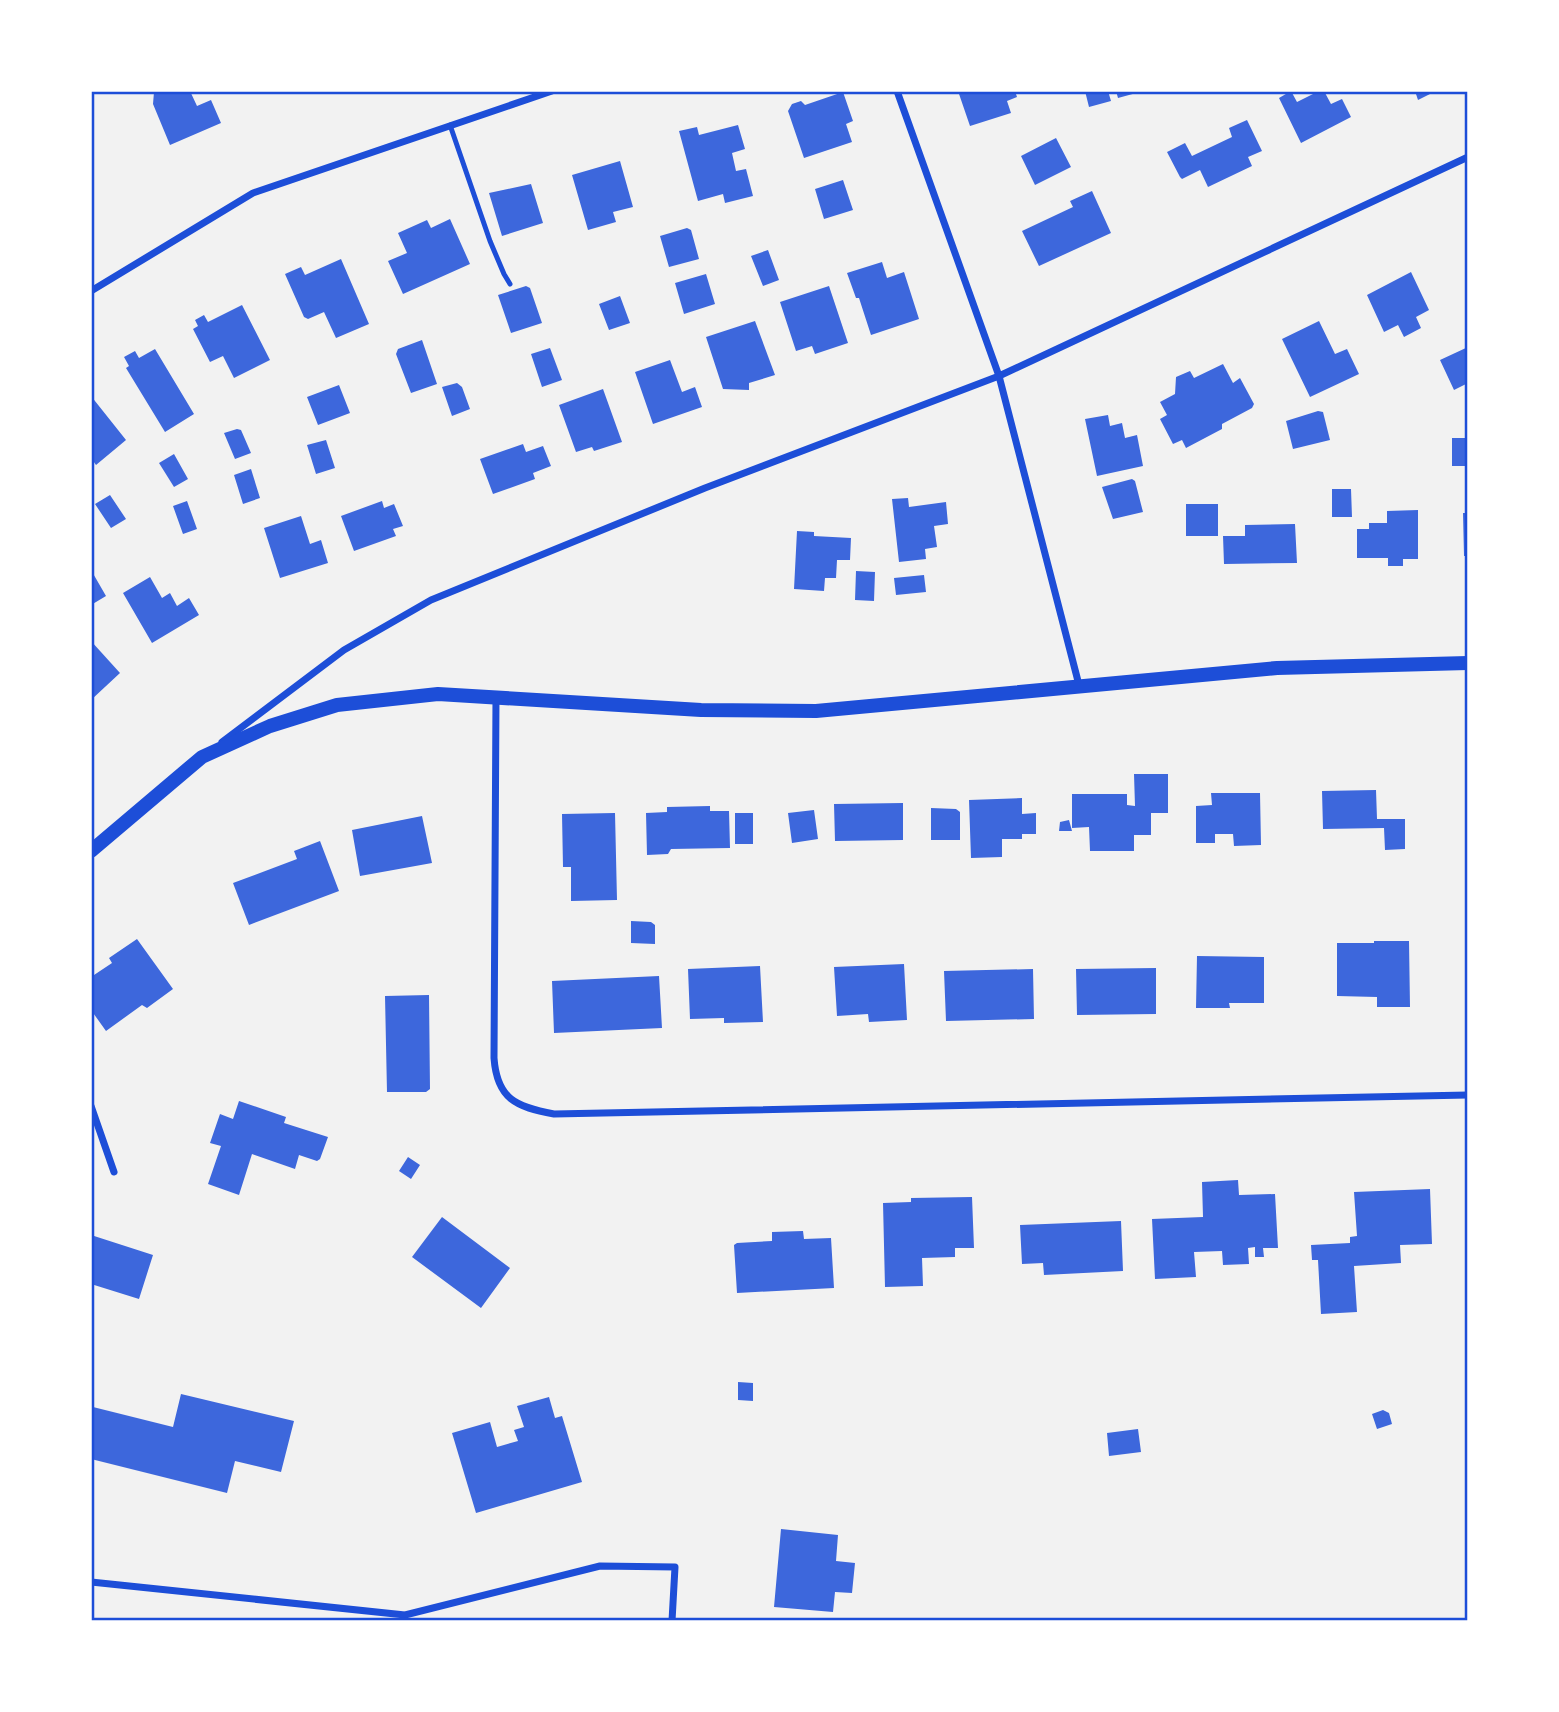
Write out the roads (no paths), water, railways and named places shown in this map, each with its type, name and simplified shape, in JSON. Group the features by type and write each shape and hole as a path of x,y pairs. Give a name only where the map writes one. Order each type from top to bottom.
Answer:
{"main road":[{"path":"91,851 202,757 270,726 337,705 438,694 701,710 816,711 1277,668 1468,663"}],"street":[{"path":"91,291 253,193 552,91"},
{"path":"897,91 999,376 1079,685"},
{"path":"202,757 344,650 431,600 705,488 999,376 1468,157"},
{"path":"496,696 495,1072 499,1086 507,1097 520,1105 554,1114 1468,1095"},
{"path":"91,1106 114,1172"},
{"path":"91,1582 405,1615 600,1566 675,1567 672,1621"}],"lane":[{"path":"450,125 490,241 510,284"}]}
